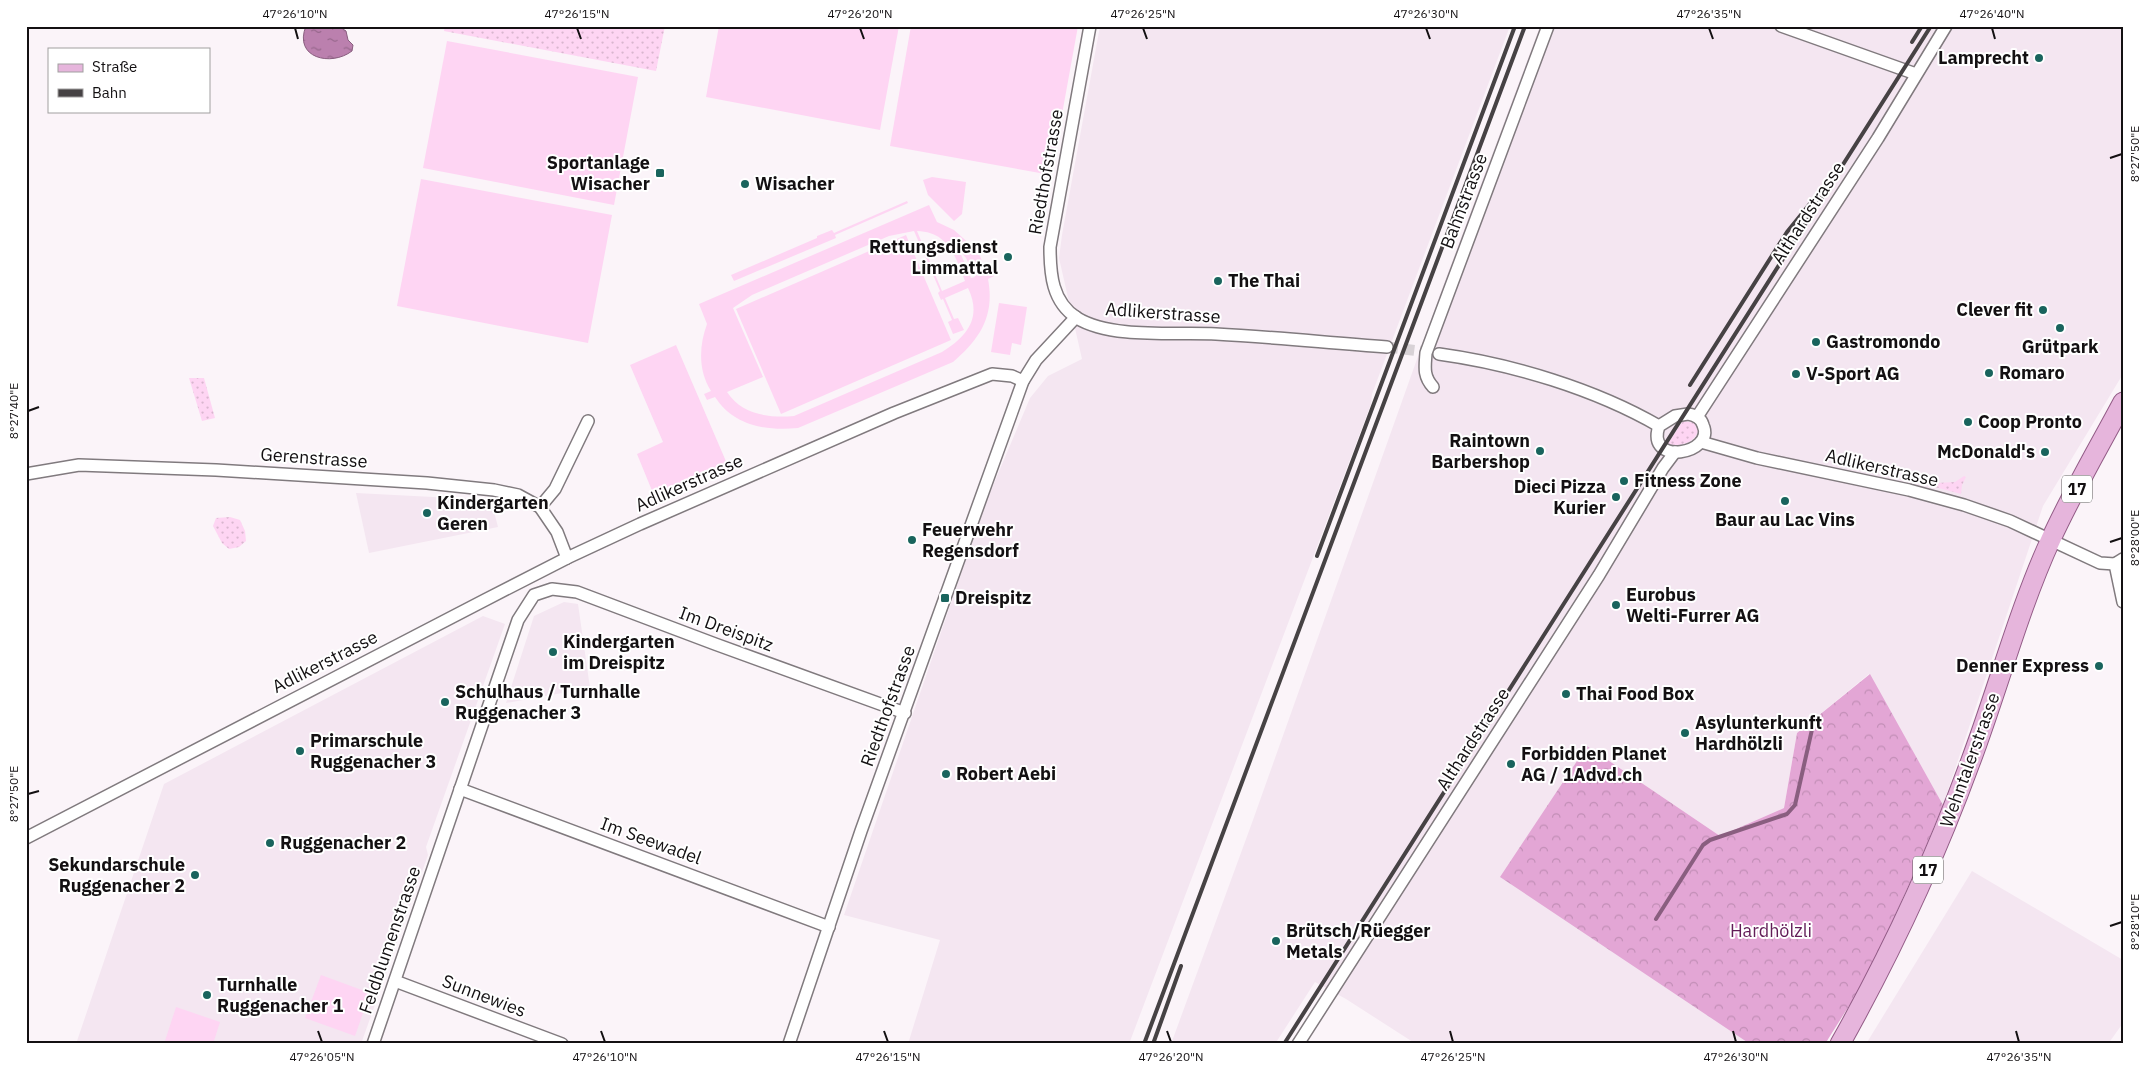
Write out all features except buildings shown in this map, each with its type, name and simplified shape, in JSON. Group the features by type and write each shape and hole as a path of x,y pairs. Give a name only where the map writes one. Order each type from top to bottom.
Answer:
{"main road":[{"name":"17","path":"2051,539 2123,402"},
{"name":"Wehntalerstrasse","path":"1840,1044 1894,944 1941,839 2051,539"}],"street":[{"name":"Riedthofstrasse","path":"1076,317 1064,306 1055,292 1051,278 1050,247 1090,26"},
{"name":"Bahnstrasse","path":"1433,387 1427,381 1424,374 1426,353 1548,26"},
{"path":"1781,26 1916,74"},
{"name":"Althardstrasse","path":"1697,417 1873,146 1946,26"},
{"name":"Adlikerstrasse","path":"1076,317 1096,326 1115,330 1216,334 1387,348"},
{"path":"1023,381 1036,360 1076,317"},
{"path":"1439,354 1470,358 1543,377 1606,401 1659,426"},
{"name":"Adlikerstrasse","path":"26,838 567,558 640,524 942,393 992,374 1012,376 1023,381"},
{"name":"Riedthofstrasse","path":"789,1044 861,831 1023,381"},
{"path":"1688,414 1697,417 1703,423 1705,430 1701,442 1687,450 1675,452 1668,451 1660,446 1657,434 1659,426 1666,420 1688,414"},
{"path":"540,507 555,489 588,421"},
{"name":"Adlikerstrasse","path":"1701,442 1757,458 1909,490 1964,505 2010,521 2051,539"},
{"name":"Althardstrasse","path":"1298,1044 1599,574 1663,468 1675,452"},
{"name":"Gerenstrasse","path":"26,474 79,465 216,470 427,483 494,490 518,495 540,507 557,532 567,558"},
{"path":"2051,539 2100,563 2119,562 2123,602"},
{"name":"Im Dreispitz","path":"534,595 552,589 577,592 905,713"},
{"name":"Feldblumenstrasse","path":"373,1044 518,620 521,612 534,595"},
{"name":"Im Seewadel","path":"460,789 829,927"},
{"name":"Sunnewies","path":"394,981 562,1044"}],"shaded area":[{"path":"445,26 665,26 656,71 444,31"},
{"path":"719,26 899,26 880,130 706,97"},
{"path":"911,26 1078,26 1051,175 890,146"},
{"path":"1100,26 1510,26 1372,394 1371,404 1129,1044 908,1044 940,940 844,915 984,507 1030,398 1048,376 1082,359 1059,258"},
{"path":"1540,26 2123,26 2123,374 2043,506 1943,805 1869,674 1797,733 1784,808 1720,836 1587,746 1750,1044 1416,1044 1346,999 1315,982 1275,1044 1171,1044 1253,820 1443,286"},
{"path":"447,41 638,77 614,205 423,168"},
{"path":"932,177 966,182 962,214 954,221 928,195 923,180"},
{"path":"421,179 612,215 588,343 397,306"},
{"path":"907,201 908,203 835,235 836,238 734,281 731,275 817,238 817,236 832,230 834,233"},
{"path":"929,205 937,222 954,230 972,246 980,256 986,272 993,269 994,276 988,279 989,304 983,326 971,345 953,362 798,428 774,428 752,424 731,414 715,397 707,400 704,394 711,391 704,375 701,349 707,324 699,304","holes":["914,231 940,291 938,293 941,300 943,299 952,320 948,322 953,334 964,330 958,318 954,319 945,298 968,288 974,308 973,317 970,325 959,339 942,352 794,416 775,416 757,413 740,406 733,400 727,392 763,377 733,308 752,295 889,236","917,231 928,232 943,240 954,254 965,281 942,291","959,250 966,258 975,277 971,278"]},
{"path":"906,235 951,340 781,414 736,309"},
{"path":"999,303 1027,307 1021,345 1012,343 1010,355 991,352"},
{"path":"676,345 728,466 655,498 637,454 663,442 630,365"},
{"path":"189,378 204,378 215,418 202,421"},
{"path":"1683,421 1694,423 1698,431 1696,435 1686,443 1668,444"},
{"path":"1964,476 1966,477 1962,485 1961,494 1935,487 1937,483 1955,482"},
{"name":"Kindergarten Geren","path":"356,493 491,500 498,527 369,553"},
{"path":"230,517 240,520 245,531 246,541 239,547 229,549 222,543 213,526 216,518"},
{"name":"Kindergarten im Dreispitz","path":"564,602 578,604 590,688 506,703 534,616"},
{"path":"483,616 505,624 426,847 428,855 361,1044 76,1044 164,784"},
{"path":"1972,871 2123,960 2123,1023 2108,1044 1866,1044"},
{"path":"321,975 370,993 355,1036 305,1018"},
{"path":"176,1007 220,1022 213,1044 164,1044"}],"green space":[{"name":"Hardhölzli","path":"1870,674 1943,805 1866,979 1825,1044 1750,1044 1500,877 1587,746 1720,836 1784,808 1797,733"}],"water":[{"path":"306,26 329,26 332,29 340,27 346,31 348,40 353,45 352,51 334,58 325,59 316,56 309,52 305,46 303,37"}],"waterway":[{"path":"1656,919 1703,845 1710,840 1787,814 1795,805 1813,725"}],"tunnel":[{"path":"1387,347 1435,353"}],"railway":[{"path":"1317,556 1515,26"},
{"path":"1144,1044 1525,26"},
{"path":"1912,42 1922,26"},
{"path":"1284,1044 1931,26"},
{"path":"1690,385 1787,232 1822,189"},
{"path":"1153,1044 1181,966"}],"place":[{"name":"Lamprecht","path":"2039,58"},
{"name":"Sportanlage Wisacher","path":"660,173"},
{"name":"Wisacher","path":"745,184"},
{"name":"Rettungsdienst Limmattal","path":"1008,257"},
{"name":"The Thai","path":"1218,281"},
{"name":"Clever fit","path":"2043,310"},
{"name":"Grütpark","path":"2060,328"},
{"name":"Gastromondo","path":"1816,342"},
{"name":"Romaro","path":"1989,373"},
{"name":"V-Sport AG","path":"1796,374"},
{"name":"Coop Pronto","path":"1968,422"},
{"name":"Raintown Barbershop","path":"1540,451"},
{"name":"McDonald's","path":"2045,452"},
{"name":"Fitness Zone","path":"1624,481"},
{"name":"Dieci Pizza Kurier","path":"1616,497"},
{"name":"Baur au Lac Vins","path":"1785,501"},
{"name":"Kindergarten Geren","path":"427,513"},
{"name":"Feuerwehr Regensdorf","path":"912,540"},
{"name":"Dreispitz","path":"945,598"},
{"name":"Eurobus Welti-Furrer AG","path":"1616,605"},
{"name":"Kindergarten im Dreispitz","path":"553,652"},
{"name":"Denner Express","path":"2099,666"},
{"name":"Thai Food Box","path":"1566,694"},
{"name":"Schulhaus / Turnhalle Ruggenacher 3","path":"445,702"},
{"name":"Asylunterkunft Hardhölzli","path":"1685,733"},
{"name":"Primarschule Ruggenacher 3","path":"300,751"},
{"name":"Forbidden Planet AG / 1Advd.ch","path":"1511,764"},
{"name":"Robert Aebi","path":"946,774"},
{"name":"Ruggenacher 2","path":"270,843"},
{"name":"Sekundarschule Ruggenacher 2","path":"195,875"},
{"name":"Brütsch/Rüegger Metals","path":"1276,941"},
{"name":"Turnhalle Ruggenacher 1","path":"207,995"}]}
